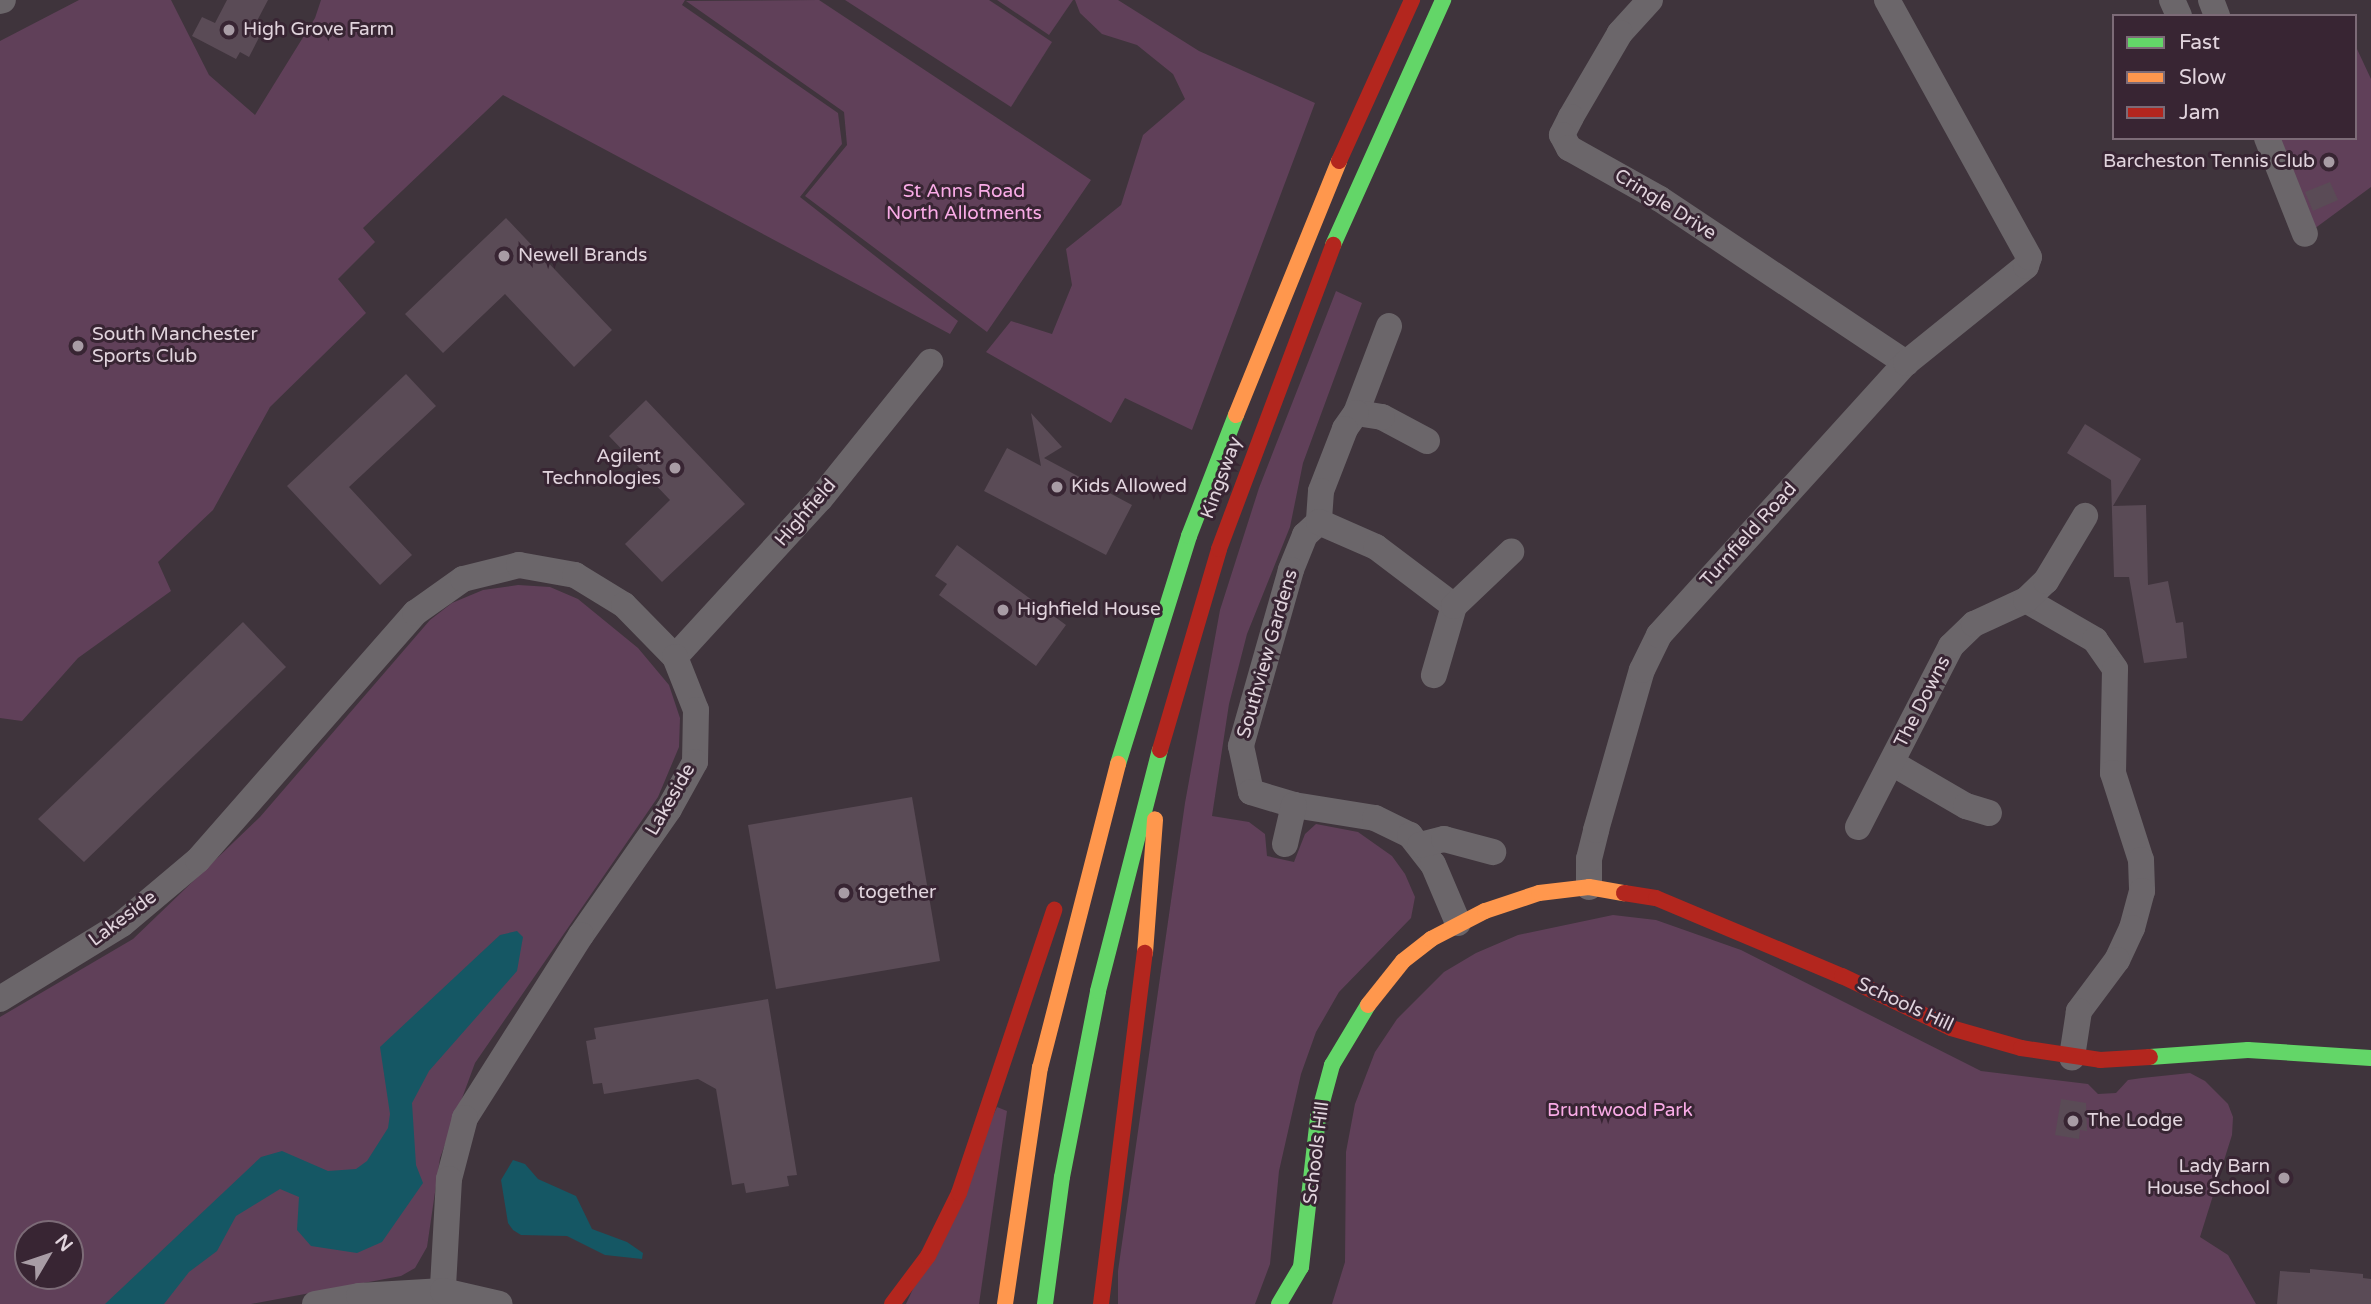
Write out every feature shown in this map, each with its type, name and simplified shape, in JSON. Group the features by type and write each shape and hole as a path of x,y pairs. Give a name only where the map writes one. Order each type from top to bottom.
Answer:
{"main road":[{"name":"Kingsway","path":"1005,1304 1023,1160 1060,977 1124,739 1189,536 1257,360 1311,224 1412,0"},
{"name":"Kingsway","path":"1045,1304 1062,1177 1098,991 1156,754 1219,549 1282,377 1346,215 1443,0"},
{"path":"1081,834 1124,739"},
{"path":"1101,1304 1153,890 1156,754"},
{"name":"Schools Hill","path":"1306,1289 1301,1267 1318,1117 1337,1056 1357,1018 1393,972 1431,939 1458,923 1524,897 1589,887 1657,898 1709,918 1951,1028 2071,1057 2100,1060 2265,1050 2371,1058"},
{"path":"892,1304 928,1256 959,1193 1058,896"},
{"name":"Schools Hill","path":"1279,1304 1301,1267"}],"street":[{"name":"Cringle Drive","path":"1650,0 1620,33 1571,117 1562,135 1569,148 1660,199 1906,363"},
{"name":"Turnfield Road","path":"1589,887 1588,859 1649,650 1668,623 1906,363 2026,266 2029,257 1887,0"},
{"path":"2268,140 2305,234"},
{"name":"Southview Gardens","path":"1294,806 1251,792 1241,746 1291,570 1305,535 1319,522 1321,491 1356,413 1388,326"},
{"name":"Highfield","path":"675,657 820,499 926,367"},
{"path":"1356,413 1382,417 1427,440"},
{"name":"The Downs","path":"1858,827 1951,646 1974,624 2026,600 2046,580 2085,516"},
{"path":"1319,522 1376,547 1454,606"},
{"path":"1434,675 1454,606 1511,552"},
{"name":"Lakeside","path":"0,999 122,924 198,860 415,613 463,579 519,565 575,575 624,605 675,657 696,710 695,762 669,809 581,935 465,1118 449,1179 443,1298"},
{"path":"2026,600 2095,640 2115,669 2113,773 2141,860 2142,891 2132,928 2117,960 2079,1011 2071,1057"},
{"name":"The Downs","path":"1892,763 1966,806 1989,813"},
{"path":"1285,844 1294,806 1375,818 1420,845 1433,864 1458,923"},
{"path":"1420,845 1444,839 1493,852"},
{"path":"315,1304 359,1296 443,1298 500,1304"}],"green space":[{"path":"79,0 171,0 209,75 255,115 315,18 321,0 685,0 682,5 838,113 842,144 800,197 958,321 950,334 503,95 363,228 375,242 338,279 366,313 270,407 213,510 158,562 171,591 78,658 22,721 0,718 0,41"},
{"name":"St Anns Road North Allotments","path":"819,0 1091,180 987,332 805,196 847,145 844,112 686,1"},
{"path":"845,0 989,0 1052,42 1011,107"},
{"path":"997,0 1073,0 1049,35"},
{"path":"1075,0 1118,0 1199,51 1315,103 1192,430 1125,398 1111,423 986,352 1011,321 1052,334 1072,285 1066,249 1121,205 1143,135 1185,99 1173,74 1137,45 1102,34 1080,13"},
{"name":"Barcheston Tennis Club","path":"2357,49 2371,79 2371,187 2314,229 2277,140 2357,140"},
{"path":"1336,291 1362,303 1303,463 1290,527 1247,634 1229,704 1212,816 1249,822 1265,834 1267,856 1294,862 1305,834 1316,824 1358,832 1392,856 1405,874 1415,897 1411,918 1339,992 1316,1032 1301,1074 1279,1171 1270,1264 1255,1304 1118,1304 1118,1271 1185,803 1220,610 1259,488"},
{"path":"518,585 550,587 578,599 638,648 669,685 680,718 679,747 658,797 475,1063 440,1158 427,1247 415,1268 401,1276 251,1304 0,1304 0,1017 133,939 260,817 430,620 452,603 483,590"},
{"name":"Bruntwood Park","path":"1613,915 1656,920 1741,950 1981,1071 2088,1084 2098,1094 2116,1093 2128,1080 2142,1078 2190,1073 2205,1081 2228,1104 2233,1117 2232,1135 2200,1237 2228,1255 2256,1304 1332,1304 1345,1262 1346,1152 1355,1104 1375,1052 1397,1019 1444,972 1476,953 1518,935"},
{"path":"997,1107 1007,1111 979,1304 906,1304"}],"water":[{"path":"517,931 523,937 517,971 429,1071 412,1103 416,1165 423,1183 382,1242 357,1253 311,1246 297,1230 299,1197 280,1189 236,1216 217,1251 189,1272 164,1304 105,1304 261,1157 282,1151 328,1171 356,1169 367,1161 388,1128 390,1114 380,1047 500,935"},
{"path":"513,1160 525,1164 538,1179 576,1196 592,1229 627,1242 643,1253 642,1259 605,1255 567,1236 521,1235 513,1230 508,1223 501,1180"}],"building":[{"name":"High Grove Farm","path":"227,0 268,0 258,19 266,24 249,57 240,52 236,59 192,36 202,17 215,23"},
{"path":"2330,182 2338,200 2313,211 2305,192"},
{"name":"Newell Brands","path":"506,218 612,330 574,367 505,294 443,353 405,314"},
{"path":"406,374 436,406 349,487 412,555 380,585 287,486"},
{"name":"Agilent Technologies","path":"646,400 745,504 662,582 625,544 670,500 609,436"},
{"path":"1031,413 1062,447 1044,458 1132,505 1106,555 984,491 1007,448 1041,466"},
{"path":"2085,424 2141,459 2113,506 2146,505 2148,585 2168,581 2176,623 2183,622 2187,658 2144,663 2129,577 2114,577 2111,480 2067,453"},
{"name":"Highfield House","path":"957,545 1066,625 1036,666 939,595 947,584 935,576"},
{"path":"243,622 286,667 84,862 38,819"},
{"name":"together","path":"912,797 940,961 776,989 748,825"},
{"path":"768,999 797,1175 787,1176 789,1186 746,1193 744,1183 732,1185 716,1089 698,1079 604,1094 602,1083 593,1084 586,1041 596,1039 594,1028"},
{"name":"The Lodge","path":"2061,1099 2086,1103 2087,1131 2080,1130 2079,1139 2055,1135"},
{"path":"2310,1269 2363,1274 2363,1278 2371,1279 2371,1304 2277,1304 2280,1271 2310,1273"}],"traffic: fast":[{"path":"1333,245 1443,0"},
{"path":"1118,764 1189,536 1236,415"},
{"path":"1045,1304 1062,1177 1098,991 1160,750"},
{"path":"1279,1304 1301,1267 1318,1117 1332,1065 1368,1005"},
{"path":"2150,1057 2248,1050 2371,1058"}],"traffic: slow":[{"path":"1236,415 1339,161"},
{"path":"1005,1304 1040,1068 1118,764"},
{"path":"1145,953 1155,819"},
{"path":"1368,1005 1403,961 1431,939 1485,911 1539,893 1589,887 1624,893"}],"traffic: jam":[{"path":"1339,161 1412,0"},
{"path":"1160,750 1219,549 1333,245"},
{"path":"1624,893 1656,898 1842,976 1951,1028 2021,1048 2100,1060 2150,1057"},
{"path":"892,1304 928,1256 959,1193 1054,910"},
{"path":"1101,1304 1145,953"}],"place":[{"name":"High Grove Farm","path":"229,30"},
{"name":"Barcheston Tennis Club","path":"2329,162"},
{"name":"Newell Brands","path":"504,256"},
{"name":"South Manchester Sports Club","path":"78,346"},
{"name":"Agilent Technologies","path":"675,468"},
{"name":"Kids Allowed","path":"1057,487"},
{"name":"Highfield House","path":"1003,610"},
{"name":"together","path":"844,893"},
{"name":"The Lodge","path":"2073,1121"},
{"name":"Lady Barn House School","path":"2284,1178"}]}
